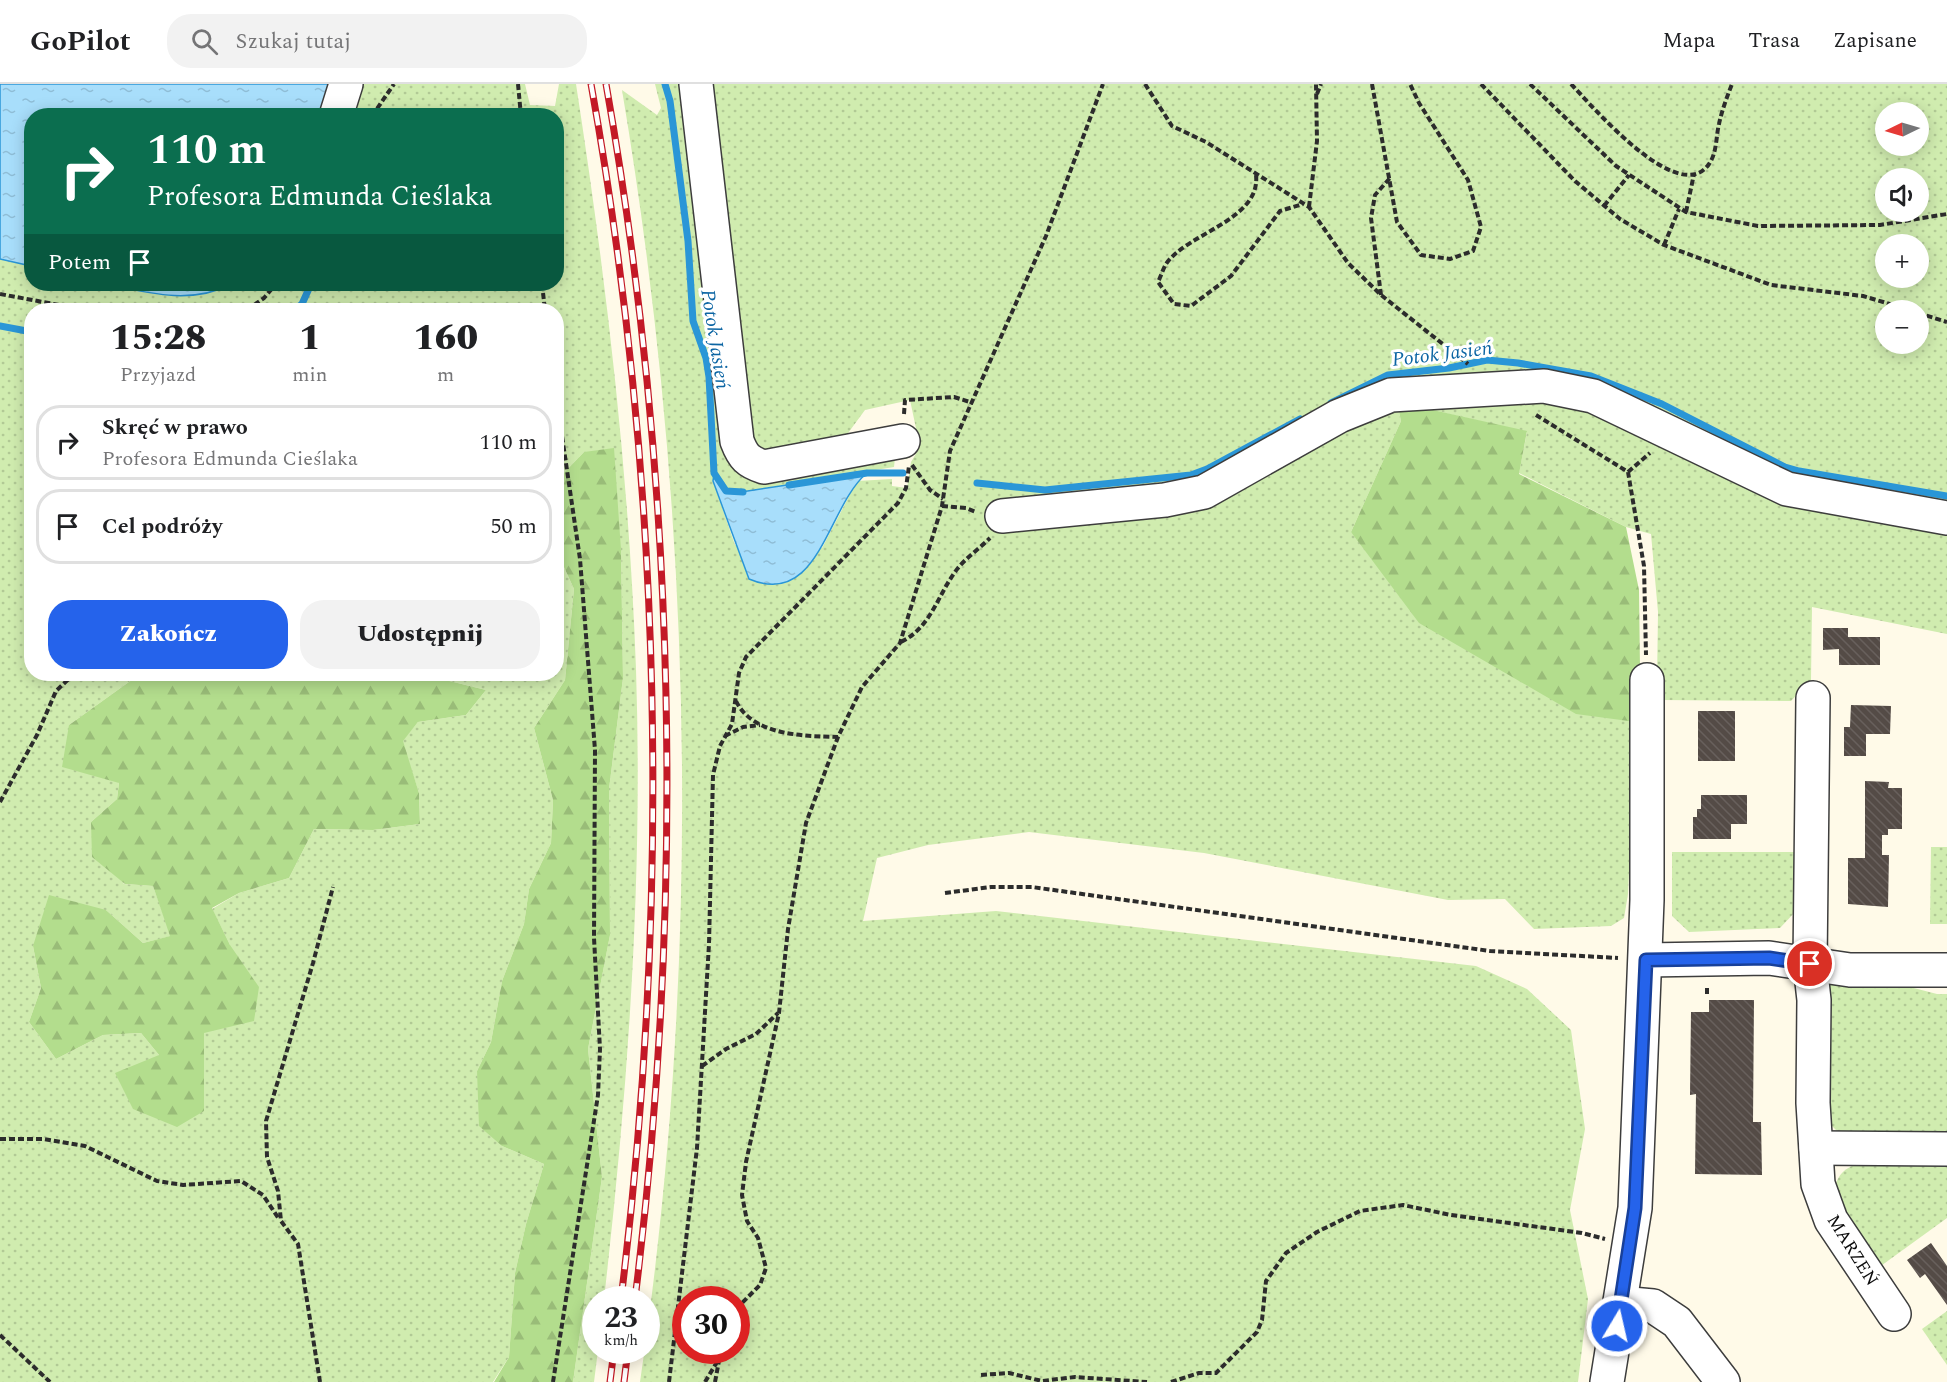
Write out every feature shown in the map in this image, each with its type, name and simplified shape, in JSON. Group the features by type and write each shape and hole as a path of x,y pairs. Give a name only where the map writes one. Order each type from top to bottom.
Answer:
{"street":[{"path":"338,108 345,84"},
{"path":"696,84 737,441 742,454 750,463 764,467 903,441"},
{"path":"1002,516 1165,500 1204,492 1339,416 1391,395 1545,386 1593,396 1787,489 1947,518"},
{"path":"1607,1382 1635,1208 1646,960 1647,680"},
{"name":"MARZEŃ","path":"1813,698 1810,964 1814,1000 1813,1102 1818,1184 1831,1220 1894,1314"},
{"path":"1646,960 1769,958 1850,970 1947,970"},
{"path":"1816,1148 1947,1149"},
{"path":"1620,1303 1653,1306 1677,1322 1723,1382"}],"path":[{"path":"378,108 394,84"},
{"path":"518,84 521,108"},
{"path":"750,1295 760,1285 765,1268 758,1239 747,1221 742,1195 746,1162 779,1012 788,928 806,823 838,737 862,687 900,643 942,506 950,451 1046,236 1103,84"},
{"path":"1145,84 1172,126 1206,142 1309,207 1348,263 1381,295 1454,353"},
{"path":"1309,207 1317,141 1316,84"},
{"path":"1315,98 1321,84"},
{"path":"1372,84 1397,222 1421,255 1450,259 1473,251 1481,226 1468,180 1410,84"},
{"path":"1481,84 1575,181 1620,219 1664,245 1772,285 1863,296 1876,300"},
{"path":"1530,84 1616,165 1686,212 1758,226 1880,225 1947,214"},
{"path":"1571,84 1621,135 1668,171 1681,176 1694,174 1708,166 1713,156 1719,122 1732,84"},
{"path":"1256,174 1257,186 1243,210 1200,237 1166,263 1158,282 1174,303 1191,306 1231,276 1280,210 1304,204"},
{"path":"1686,212 1694,174"},
{"path":"1604,206 1629,175"},
{"path":"1381,295 1371,218 1375,195 1390,178"},
{"path":"1664,245 1679,208"},
{"path":"257,303 270,291"},
{"path":"0,294 48,303"},
{"path":"1929,316 1947,322"},
{"path":"903,441 905,400 954,397 973,403"},
{"path":"1533,412 1628,472 1644,566 1647,680"},
{"path":"554,1382 598,1095 600,1049 594,938 595,750 580,558 564,449"},
{"path":"669,1382 690,1228 702,1066 709,944 713,775 720,746 732,724 739,673 746,657 898,503 906,488 910,462 930,490 943,499"},
{"path":"900,643 915,636 941,599 958,569 991,537 1002,516 978,513 966,508 942,506"},
{"path":"0,802 38,735 56,691 67,681"},
{"path":"736,700 749,720 761,725 806,736 838,737"},
{"path":"725,736 743,727 761,725"},
{"path":"281,1221 278,1191 267,1157 266,1121 314,963 333,887"},
{"path":"945,893 991,887 1032,887 1490,951 1646,960"},
{"path":"702,1066 726,1049 756,1034 779,1012"},
{"path":"0,1139 43,1139 85,1146 157,1182 183,1185 241,1181 263,1195 298,1244 320,1382"},
{"path":"1171,1382 1199,1373 1216,1373 1257,1332 1262,1320 1266,1281 1286,1252 1317,1232 1359,1211 1403,1205 1485,1221 1582,1233 1606,1239 1628,1255"},
{"path":"0,1335 50,1382"},
{"path":"705,1382 716,1364"},
{"path":"715,1382 718,1364"},
{"path":"981,1375 1009,1373 1042,1381 1075,1377 1147,1382"}],"green space":[{"path":"0,84 525,84 530,105 555,106 559,84 576,84 597,230 622,449 633,596 638,748 632,985 627,1063 606,1286 587,1286 602,1177 588,1049 610,935 609,789 623,678 621,550 584,452 564,473 564,303 24,303 24,681 130,681 69,725 119,783 117,799 91,822 124,884 153,886 171,936 143,943 106,910 33,946 41,988 29,1022 56,1059 103,1035 141,1033 159,1055 133,1109 204,1033 230,945 212,909 239,893 289,878 314,829 373,830 420,824 419,793 402,741 418,722 466,715 486,690 449,681 564,681 564,567 574,589 565,680 534,728 553,800 551,843 529,889 524,924 502,981 491,1042 477,1071 502,1146 544,1164 526,1224 515,1273 509,1357 493,1382 0,1382"},
{"path":"655,84 689,84 742,464 902,454 908,459 895,458 894,467 741,492 726,491 715,475 713,481 735,545 822,548 857,481 892,479 892,486 907,488 911,462 920,447 910,400 865,410 840,444 752,457 702,84 1947,84 1947,634 1812,607 1811,680 1791,701 1660,700 1657,683 1658,612 1651,534 1626,527 1519,473 1527,432 1397,402 1401,421 1351,532 1636,722 1628,894 1624,918 1611,926 1534,929 1505,899 1448,900 1204,853 1029,832 928,845 877,858 863,921 996,911 1476,966 1527,989 1571,1030 1585,1129 1570,1210 1588,1299 1578,1382 640,1382 642,1364 660,1364 660,1286 652,1286 674,1060 681,898 682,736 676,574 664,412 646,251 622,90 657,115 661,108"},
{"path":"1397,402 1527,431 1519,474 1626,527 1639,590 1640,669 1636,722 1576,714 1419,623 1351,532 1401,421"},
{"path":"614,448 621,550 623,678 609,789 610,935 588,1049 602,1177 587,1286 582,1286 582,1318 573,1382 494,1382 509,1357 515,1273 526,1224 544,1164 502,1146 479,1126 477,1071 491,1042 502,981 524,924 529,889 551,843 553,800 534,728 565,680 574,589 564,567 564,473 584,452"},
{"path":"130,681 449,681 486,690 466,715 418,722 403,741 419,793 420,824 373,830 314,829 289,878 239,893 212,908 230,945 259,987 254,1021 204,1033 204,1111 177,1127 133,1109 115,1073 159,1055 141,1033 103,1035 56,1059 29,1022 41,988 33,946 49,895 106,910 143,943 170,936 153,886 125,884 92,857 91,822 117,799 119,783 62,767 69,725"},
{"path":"1931,847 1947,847 1947,924 1930,924"},
{"path":"1672,852 1797,852 1796,911 1780,928 1689,932 1672,916"},
{"path":"1849,980 1872,987 1906,986 1937,994 1947,994 1947,1135 1840,1134 1822,1116 1825,984"},
{"path":"1867,1161 1947,1165 1947,1218 1878,1268 1832,1199 1836,1183 1842,1173 1852,1166"},
{"path":"1947,1311 1947,1365 1922,1329"},
{"path":"582,1318 582,1364 596,1364 594,1382 573,1382"}],"water":[{"path":"0,84 338,84 322,108 24,108 24,264 0,259"},
{"path":"144,291 212,291 185,296"},
{"path":"867,473 853,488 820,550 807,567 792,580 773,584 749,579 713,481 714,474 726,491 741,492"}],"building":[{"path":"1823,628 1848,628 1848,637 1880,637 1880,665 1839,665 1839,649 1823,650"},
{"path":"1851,705 1891,706 1890,734 1866,734 1866,756 1844,756 1844,727 1850,727"},
{"path":"1698,711 1735,711 1735,761 1698,761"},
{"path":"1865,781 1889,782 1888,788 1902,788 1902,829 1888,829 1888,835 1882,835 1882,855 1889,855 1888,907 1848,904 1848,858 1865,858"},
{"path":"1701,795 1747,795 1747,824 1731,824 1731,839 1693,839 1693,817 1697,817 1697,809 1701,809"},
{"path":"1709,1000 1754,1000 1753,1122 1761,1122 1762,1175 1695,1174 1696,1094 1690,1095 1691,1012 1709,1012"},
{"path":"1931,1243 1947,1266 1947,1305 1925,1274 1920,1278 1907,1260"}],"waterway":[{"name":"Potok Jasień","path":"665,84 670,101 688,241 693,321 706,358 709,377 714,473 726,491 743,492"},
{"path":"302,303 308,291"},
{"path":"0,326 24,330"},
{"name":"Potok Jasień","path":"1331,403 1388,375 1449,368 1487,360 1518,363 1591,376 1662,404 1785,467 1947,496"},
{"name":"Potok Jasień","path":"977,483 1045,490 1191,475 1207,469 1300,419"},
{"name":"Potok Jasień","path":"789,485 867,473 903,473"}],"railway":[{"path":"591,84 615,235 633,386 645,538 652,690 652,843 648,995 637,1147 622,1286"},
{"path":"606,84 630,235 648,386 660,538 666,691 667,843 662,996 651,1148 636,1286"},
{"path":"610,1382 612,1364"},
{"path":"624,1382 626,1364"}],"route":[{"path":"1617,1326 1635,1208 1646,960 1769,958 1810,964"}]}
